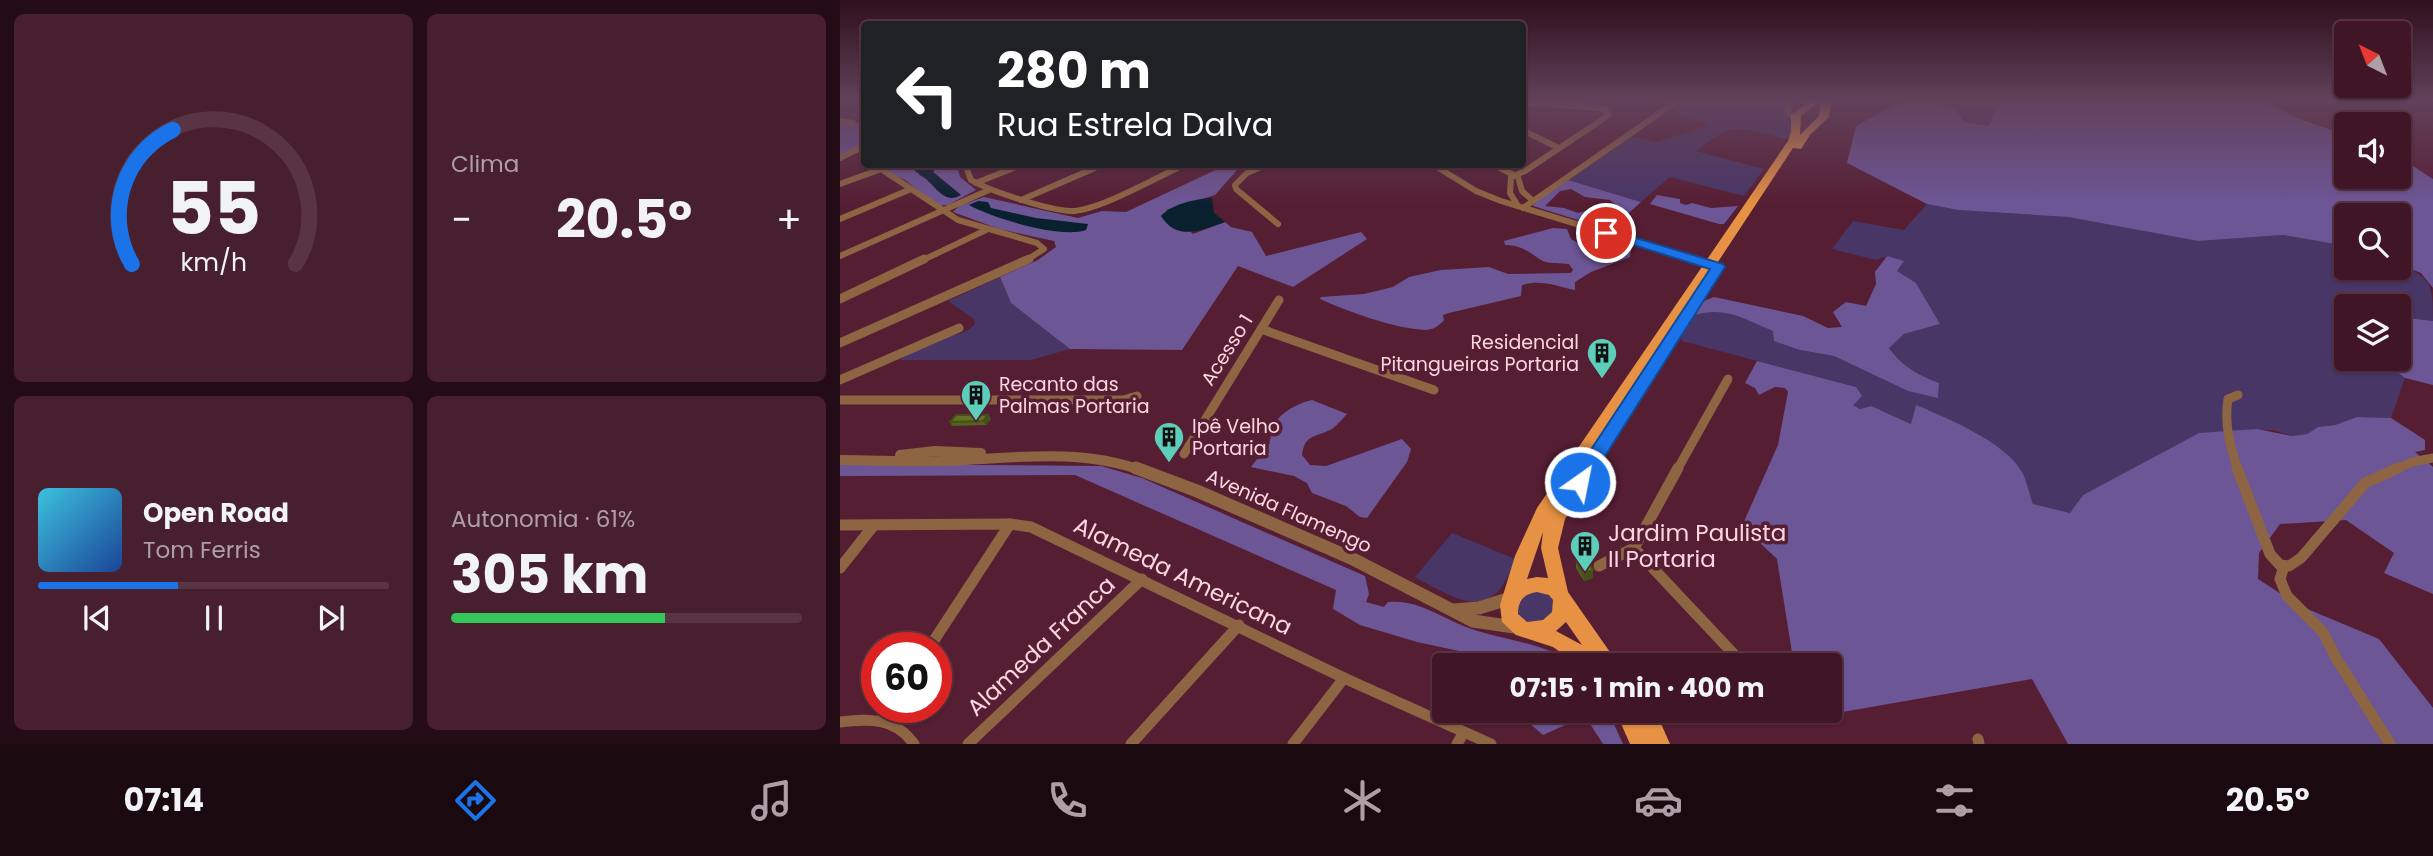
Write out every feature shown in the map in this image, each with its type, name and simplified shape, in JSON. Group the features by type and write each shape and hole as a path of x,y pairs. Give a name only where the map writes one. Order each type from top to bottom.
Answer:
{"main road":[{"path":"1524,629 1540,630 1552,624 1561,613 1561,596 1548,545 1549,533 1557,517 1795,136"},
{"path":"1576,653 1563,643 1524,629 1509,616 1508,606 1524,556 1543,513 1804,136"},
{"path":"1512,596 1524,587 1537,583 1550,586 1561,596 1600,653"},
{"path":"1631,723 1641,744"},
{"path":"1650,723 1660,744"}],"street":[{"path":"1534,136 1559,148"},
{"path":"1526,168 1578,136"},
{"path":"1520,207 1626,136"},
{"path":"840,158 861,148"},
{"path":"966,168 971,180 989,190 1064,210 1080,210 1177,168"},
{"path":"976,183 1013,168"},
{"path":"1020,200 1095,168"},
{"path":"1259,168 1247,173 1235,185 1236,189 1278,225"},
{"path":"1439,168 1476,191 1520,207 1713,265"},
{"path":"1501,168 1518,177 1522,191 1532,200"},
{"path":"1520,207 1508,186 1511,177 1525,168"},
{"path":"840,184 881,169 942,211 986,230 1037,243 1044,249 1038,255 840,343"},
{"path":"840,219 911,189"},
{"path":"840,256 989,190"},
{"path":"840,299 986,230"},
{"name":"Acesso 1","path":"1184,454 1279,300"},
{"path":"840,380 959,328"},
{"path":"1261,329 1434,390"},
{"path":"1599,566 1634,548 1728,379"},
{"path":"2238,395 2228,399 2224,408 2229,442 2270,554 2284,566"},
{"path":"840,400 1122,400 1137,396"},
{"name":"Avenida Flamengo","path":"842,460 953,461 1022,456 1095,458 1143,469 1351,558 1473,621 1524,629"},
{"path":"2284,566 2288,566 2309,550 2365,483 2412,462 2433,458"},
{"path":"939,632 1010,524"},
{"name":"Alameda Americana","path":"840,525 1010,524 1031,527 1239,625 1344,678 1491,744"},
{"path":"840,568 874,525"},
{"path":"1634,548 1733,653"},
{"path":"2284,566 2280,579 2287,596 2323,632 2336,658 2390,744"},
{"name":"Alameda Franca","path":"968,744 1142,579"},
{"path":"1451,611 1479,608 1512,596"},
{"path":"1131,744 1239,625"},
{"path":"1293,744 1344,678"},
{"path":"840,722 861,721"},
{"path":"890,723 901,727 914,744"},
{"path":"1457,744 1464,732"}],"shaded area":[{"path":"840,136 861,136 861,145 840,156"},
{"path":"1631,136 1656,142 1677,136 1717,136 1696,151 1764,169 1744,196 1670,177 1641,202 1568,180"},
{"path":"1854,136 2334,136 2334,189 2411,189 2411,165 2433,179 2433,288 2421,273 2411,269 2411,203 2334,203 2334,244 2283,235 2198,241 2068,217 1958,210 1927,204 1847,163"},
{"path":"921,168 919,175 961,195 933,172 935,168 958,168 960,177 976,190 948,205 938,206 905,180 888,172 889,169"},
{"path":"1220,168 1248,168 1237,170 1215,195 1166,210 1193,234 1225,222 1231,227 1252,232 1266,256 1361,232 1367,239 1293,287 1238,266 1182,350 1070,349 1011,303 1000,277 1038,260 1056,247 1054,241 999,229 953,212 959,206 984,197 1078,218 1102,211 1126,212"},
{"path":"1568,180 1641,202 1610,230 1533,206 1534,201","holes":["1571,189 1585,197 1610,200 1617,206 1602,213 1599,207 1578,213 1545,206 1560,191"]},
{"path":"1657,195 1680,199 1680,203 1686,205 1692,203 1711,208 1738,206 1724,224 1719,224 1650,204"},
{"path":"1927,204 1958,210 2068,217 2198,241 2283,235 2334,244 2334,280 2411,280 2411,270 2429,285 2433,321 2411,318 2411,294 2334,294 2334,371 2396,371 2405,378 2391,418 2357,417 2335,425 2318,427 2307,434 2292,436 2273,430 2199,433 2083,495 2070,513 2033,504 2022,472 2006,454 1916,406 1911,424 1871,406 1860,409 1852,405 1856,387 1682,341 1681,335 1694,315 1711,310 1739,315 1774,331 1800,350 1834,356 1908,391 1939,383 1911,369 1899,360 1889,347 1904,334 1940,324 1916,283 1897,271 1887,256 1876,260 1832,249 1853,221 1904,230"},
{"path":"1553,228 1567,229 1571,239 1601,255 1631,250 1630,257 1591,272 1575,282 1575,290 1529,283 1522,285 1521,296 1443,315 1442,322 1428,330 1386,323 1320,299 1364,294 1393,287 1409,277 1441,270 1489,267 1508,274 1571,273 1573,270 1569,264 1544,261 1520,248 1505,245 1504,241"},
{"path":"1887,256 1904,261 1897,271 1916,283 1940,324 1904,334 1889,348 1911,369 1939,383 1938,398 1908,391 1834,356 1800,350 1774,341 1773,331 1744,318 1716,312 1694,315 1704,301 1714,297 1803,316 1828,328 1842,327 1833,312 1846,302 1866,306 1876,284 1875,272"},
{"path":"1000,277 1011,303 1070,349 1031,360 900,360 927,343 972,327 975,324 974,319 948,301"},
{"path":"2411,318 2433,321 2433,385 2405,378 2396,371 2411,371"},
{"path":"1757,361 1856,387 1862,396 1853,405 1860,409 1871,406 1911,424 1916,405 1959,424 2003,451 2022,472 2033,504 2070,513 2083,495 2199,433 2257,429 2292,436 2307,434 2318,427 2335,425 2357,417 2391,418 2425,440 2425,450 2415,452 2433,467 2433,594 2384,573 2394,553 2346,520 2280,524 2259,553 2258,579 2298,605 2379,639 2433,708 2433,744 2068,744 2032,679 1842,712 1842,653 1792,653 1777,559 1742,526 1778,445 1788,392 1785,388 1775,387 1759,395 1755,388 1745,383"},
{"path":"1312,400 1347,414 1332,429 1305,443 1302,455 1310,465 1326,466 1402,439 1411,449 1407,462 1367,518 1360,517 1346,506 1312,493 1307,483 1294,476 1251,467 1257,459 1265,458 1272,430 1278,419 1294,407"},
{"path":"840,464 1101,466 1142,478 1365,576 1369,594 1366,602 1384,607 1388,602 1410,603 1469,628 1554,653 1468,653 1417,642 1360,625 1333,609 1336,590 1075,475 840,476"},
{"path":"1452,533 1515,559 1497,592 1486,600 1461,600 1415,577"},
{"path":"1535,588 1556,598 1552,618 1530,625 1516,617 1515,601"},
{"path":"1529,723 1570,723 1543,735"},
{"path":"1590,723 1613,723 1623,744 1603,744"}],"water":[{"path":"935,168 933,172 961,195 947,197 914,170"},
{"path":"1212,198 1214,213 1225,222 1190,232 1175,229 1161,216 1184,203"},
{"path":"978,201 988,202 991,208 1036,218 1088,224 1086,230 1075,232 1044,229 993,216 969,205"}],"building":[{"path":"956,415 988,415 983,421 950,422"},
{"path":"1585,556 1593,570 1583,574 1576,560"}],"place":[{"name":"Residencial Pitangueiras Portaria","path":"1602,380"},
{"name":"Recanto das Palmas Portaria","path":"976,422"},
{"name":"Ipê Velho Portaria","path":"1169,464"},
{"name":"Jardim Paulista II Portaria","path":"1585,573"}],"route":[{"path":"1580,482 1718,267 1606,233"}]}
